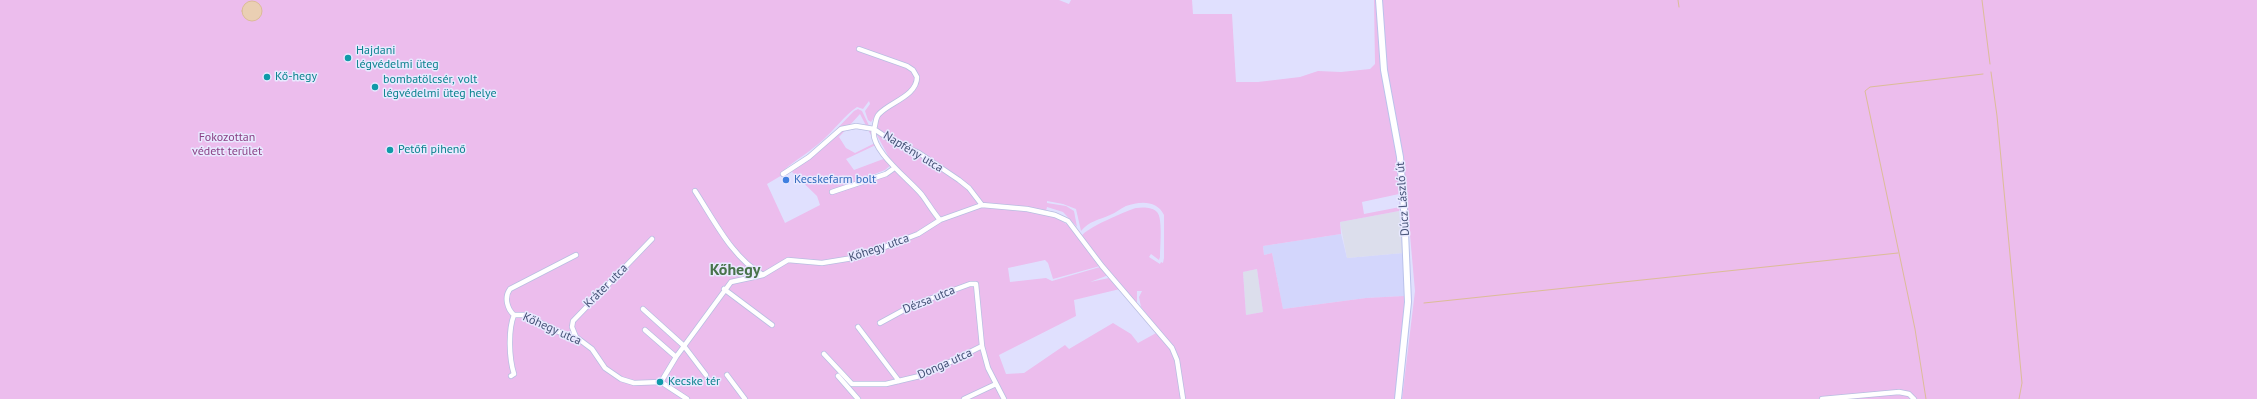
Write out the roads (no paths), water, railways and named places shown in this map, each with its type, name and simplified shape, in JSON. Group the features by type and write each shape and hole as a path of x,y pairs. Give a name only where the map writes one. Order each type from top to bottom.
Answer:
{"street":[{"name":"Dúcz László út","path":"1379,0 1384,70 1400,157 1405,228 1408,302 1398,399"},
{"name":"Napfény utca","path":"859,49 907,66 913,70 917,77 915,85 909,92 878,115 874,128 892,141 919,153 960,180 969,188 982,205"},
{"path":"783,174 809,157 841,129 856,126 874,128 874,137 893,168 922,195 940,220"},
{"path":"832,192 883,175 893,168"},
{"path":"695,192 737,253 750,268 763,275"},
{"name":"Kőhegy utca","path":"511,376 514,374 510,355 514,315 525,315 563,334 576,337 592,349 605,368 615,376 634,383 661,382 676,357 724,289 736,280 763,275 788,260 822,263 859,257 918,234 940,220 982,205 1027,209 1055,215 1068,222 1102,266 1172,348 1177,360 1183,399"},
{"name":"Kráter utca","path":"576,337 572,327 573,321 652,239"},
{"path":"514,315 510,311 506,300 510,289 576,255"},
{"name":"Dézsa utca","path":"880,323 914,305 974,283 978,286 982,346"},
{"path":"724,289 772,325"},
{"path":"643,310 684,346 706,375"},
{"path":"858,327 899,381"},
{"path":"645,330 676,357"},
{"path":"982,346 988,368 1004,399"},
{"name":"Donga utca","path":"844,380 852,384 886,384 924,375 982,346"},
{"path":"824,354 858,399"},
{"path":"728,375 745,399"},
{"path":"838,376 844,380"},
{"path":"661,382 687,399"},
{"path":"964,399 996,384"},
{"path":"1822,399 1899,392 1909,394 1914,399"}],"waterway":[{"path":"1678,0 1679,7"},
{"path":"1982,0 1990,64"},
{"path":"1991,72 1997,116 2022,383 2019,399"},
{"path":"1926,399 1915,329 1865,91 1870,87 1983,74"},
{"path":"1424,303 1898,253"}],"place":[{"name":"Hajdani légvédelmi üteg","path":"348,58"},
{"name":"Kő-hegy","path":"267,77"},
{"name":"bombatölcsér, volt légvédelmi üteg helye","path":"375,87"},
{"name":"Petőfi pihenő","path":"390,150"},
{"name":"Kecskefarm bolt","path":"786,180"},
{"name":"Kecske tér","path":"660,382"}],"district":[{"name":"Kőhegy","path":"735,270"}],"park label":[{"name":"Fokozottan védett terület","path":"227,145"}]}
